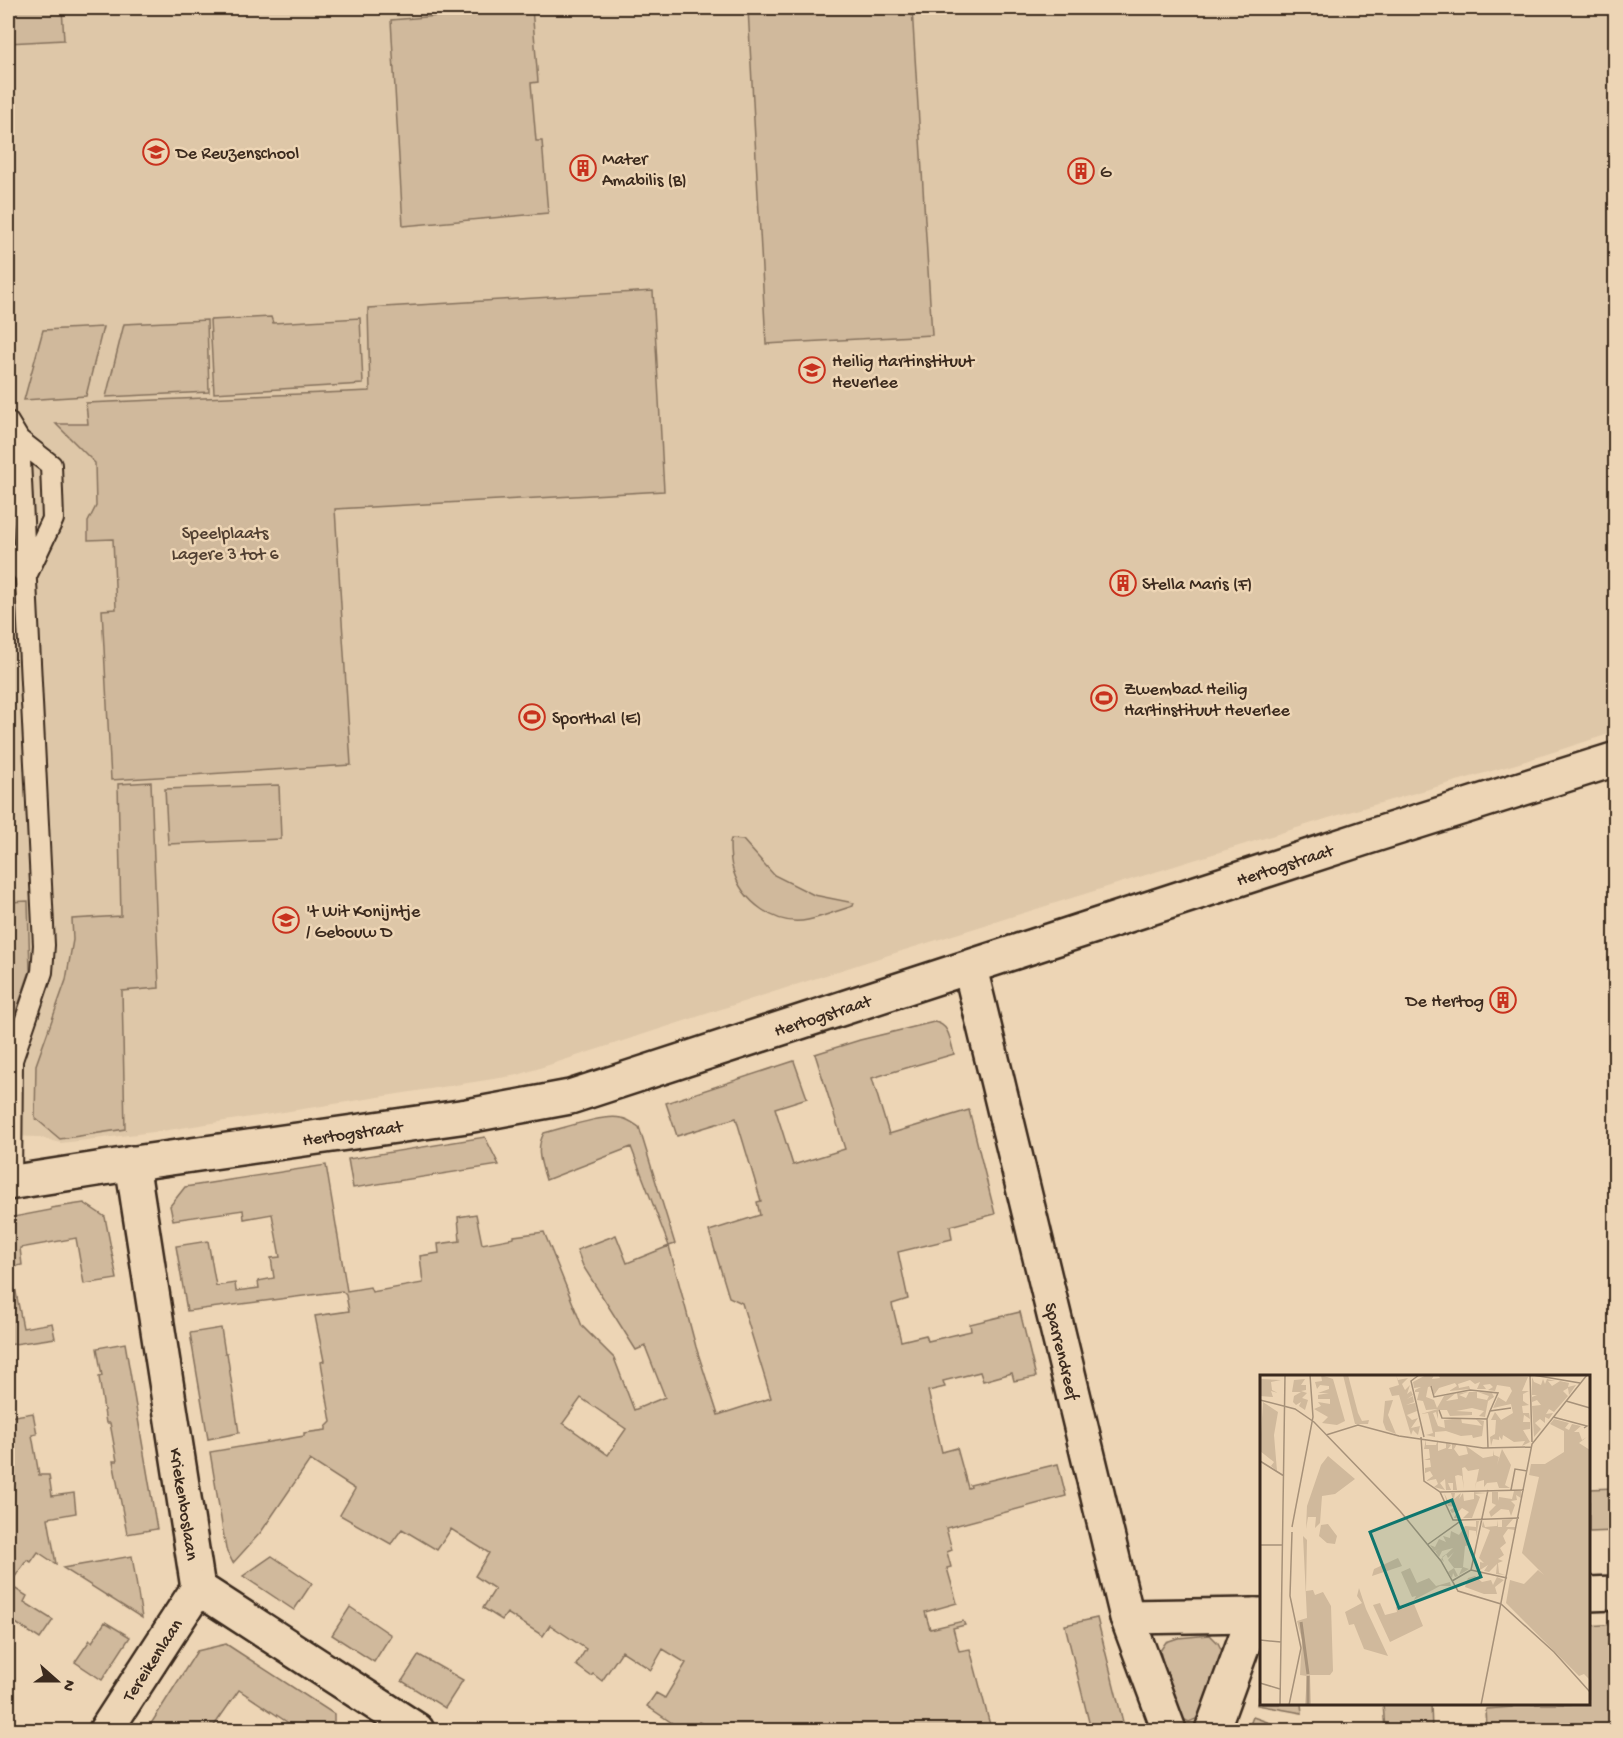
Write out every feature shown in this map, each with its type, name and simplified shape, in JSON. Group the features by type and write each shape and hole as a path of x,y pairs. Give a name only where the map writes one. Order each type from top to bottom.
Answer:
{"street":[{"name":"Hertogstraat","path":"9,1183 467,1116 570,1097 1365,838 1616,759"},
{"name":"Sparrendreef","path":"970,968 1127,1617 1169,1731"},
{"name":"Kriekenboslaan","path":"132,1164 198,1588"},
{"path":"198,1588 417,1731"},
{"name":"Tereikenlaan","path":"105,1731 198,1588"},
{"path":"1590,1594 1616,1593"},
{"path":"1127,1617 1258,1615 1212,1731"}],"lane":[{"path":"8,422 20,440 51,465 52,519 26,576"},
{"path":"9,1183 12,1060 42,972 44,945 20,440"},
{"path":"8,553 26,576"}],"shaded area":[{"name":"Heilig Hartinstituut Heverlee","path":"8,8 1615,8 1615,732 1516,764 1335,816 863,963 518,1075 162,1131 61,1143 38,1137 8,1136"}],"green space":[{"path":"8,8 62,8 64,40 8,43"},
{"path":"532,8 538,82 531,83 536,141 542,141 548,213 403,226 391,20"},
{"path":"748,8 912,8 932,335 766,344"},
{"name":"Speelplaats Lagere 3 tot 6","path":"653,291 664,491 335,509 351,765 111,780 102,610 116,609 113,539 88,540 88,522 96,506 95,463 56,424 88,424 86,403 370,391 368,308"},
{"path":"271,317 273,323 360,318 363,384 214,393 210,320"},
{"path":"207,320 209,392 106,397 124,324"},
{"path":"103,327 86,396 24,400 43,330"},
{"path":"151,782 159,988 122,991 125,1129 60,1139 35,1118 36,1065 66,980 73,940 72,919 121,916 118,784"},
{"path":"279,785 281,839 168,844 165,789"},
{"path":"731,839 743,840 774,875 814,895 854,903 853,906 808,920 784,920 772,915 752,901 737,881 731,864"},
{"path":"28,901 30,971 8,1035 8,902"},
{"path":"934,1022 943,1026 954,1054 872,1078 889,1134 969,1110 995,1214 950,1226 952,1239 898,1252 908,1299 892,1304 901,1341 926,1335 928,1341 971,1331 970,1324 1020,1312 1036,1377 1014,1381 1012,1373 983,1381 980,1372 943,1381 945,1387 928,1391 942,1452 957,1448 968,1488 971,1487 970,1485 1058,1464 1066,1496 946,1528 952,1550 947,1552 951,1567 947,1568 957,1603 925,1612 930,1629 963,1621 965,1625 953,1628 959,1651 970,1649 990,1725 987,1730 730,1730 724,1727 722,1730 715,1730 699,1722 693,1730 668,1730 672,1723 647,1706 656,1693 665,1698 686,1663 663,1649 651,1670 622,1651 602,1681 593,1674 591,1676 576,1665 586,1649 550,1625 543,1636 507,1613 502,1620 483,1608 495,1589 475,1576 489,1553 451,1529 437,1550 402,1529 391,1544 340,1515 355,1489 310,1460 261,1532 233,1563 226,1549 210,1452 326,1430 331,1422 321,1362 324,1361 315,1316 349,1311 346,1295 342,1291 187,1311 176,1246 208,1241 216,1286 235,1283 236,1291 259,1288 258,1281 274,1278 271,1258 280,1257 272,1214 244,1219 243,1210 173,1220 170,1206 185,1187 326,1165 347,1291 370,1287 372,1292 423,1283 420,1256 439,1253 438,1244 460,1241 458,1217 476,1214 482,1244 544,1232 582,1326 614,1358 634,1410 665,1397 645,1346 636,1350 583,1266 577,1250 616,1235 627,1263 669,1246 696,1347 718,1415 771,1398 742,1303 729,1297 709,1231 760,1215 757,1202 761,1201 736,1118 677,1136 666,1103 794,1061 807,1098 775,1108 793,1165 845,1149 815,1054 860,1040","holes":["581,1398 626,1429 608,1455 563,1423"]},
{"path":"613,1117 626,1119 639,1127 675,1244 669,1246 631,1147 546,1180 539,1150 544,1133"},
{"path":"485,1137 499,1165 353,1188 348,1159"},
{"path":"84,1203 105,1217 117,1279 84,1284 76,1238 20,1248 22,1265 11,1267 23,1328 52,1323 55,1338 8,1345 8,1218"},
{"path":"221,1328 239,1433 208,1439 190,1333"},
{"path":"125,1343 157,1529 127,1534 113,1461 117,1461 110,1423 106,1423 97,1348"},
{"path":"8,1410 9,1417 33,1413 37,1434 32,1435 39,1475 49,1475 52,1496 74,1493 76,1513 48,1518 56,1564 38,1552 31,1562 27,1560 9,1585 27,1596 24,1602 53,1620 40,1639 8,1618"},
{"path":"1615,1488 1615,1531 1590,1532 1590,1489"},
{"path":"132,1556 142,1618 63,1568"},
{"path":"272,1556 312,1583 294,1610 243,1576"},
{"path":"350,1607 391,1635 374,1662 332,1635"},
{"path":"1097,1618 1125,1730 1091,1730 1065,1625"},
{"path":"105,1622 130,1637 102,1680 75,1662"},
{"path":"1615,1624 1615,1730 1487,1730 1486,1709 1513,1705 1590,1705 1590,1626"},
{"path":"1210,1635 1222,1651 1200,1713 1196,1719 1189,1722 1179,1717 1174,1709 1160,1651 1166,1642 1178,1638"},
{"path":"226,1644 334,1714 334,1725 331,1730 299,1730 239,1690 211,1730 147,1730 197,1651"},
{"path":"419,1655 463,1680 445,1708 402,1681"},
{"path":"1260,1694 1260,1705 1301,1705 1302,1713 1257,1705"},
{"path":"1383,1705 1431,1705 1432,1730 1385,1730"},
{"path":"1253,1717 1290,1730 1248,1730"}],"place":[{"name":"De Reuzenschool","path":"156,152"},
{"name":"Mater Amabilis (B)","path":"583,168"},
{"name":"G","path":"1081,171"},
{"name":"Heilig Hartinstituut Heverlee","path":"812,370"},
{"name":"Stella Maris (F)","path":"1123,583"},
{"name":"Zwembad Heilig Hartinstituut Heverlee","path":"1104,698"},
{"name":"Sporthal (E)","path":"532,717"},
{"name":"'t Wit Konijntje / Gebouw D","path":"286,920"},
{"name":"De Hertog","path":"1503,1000"}]}
